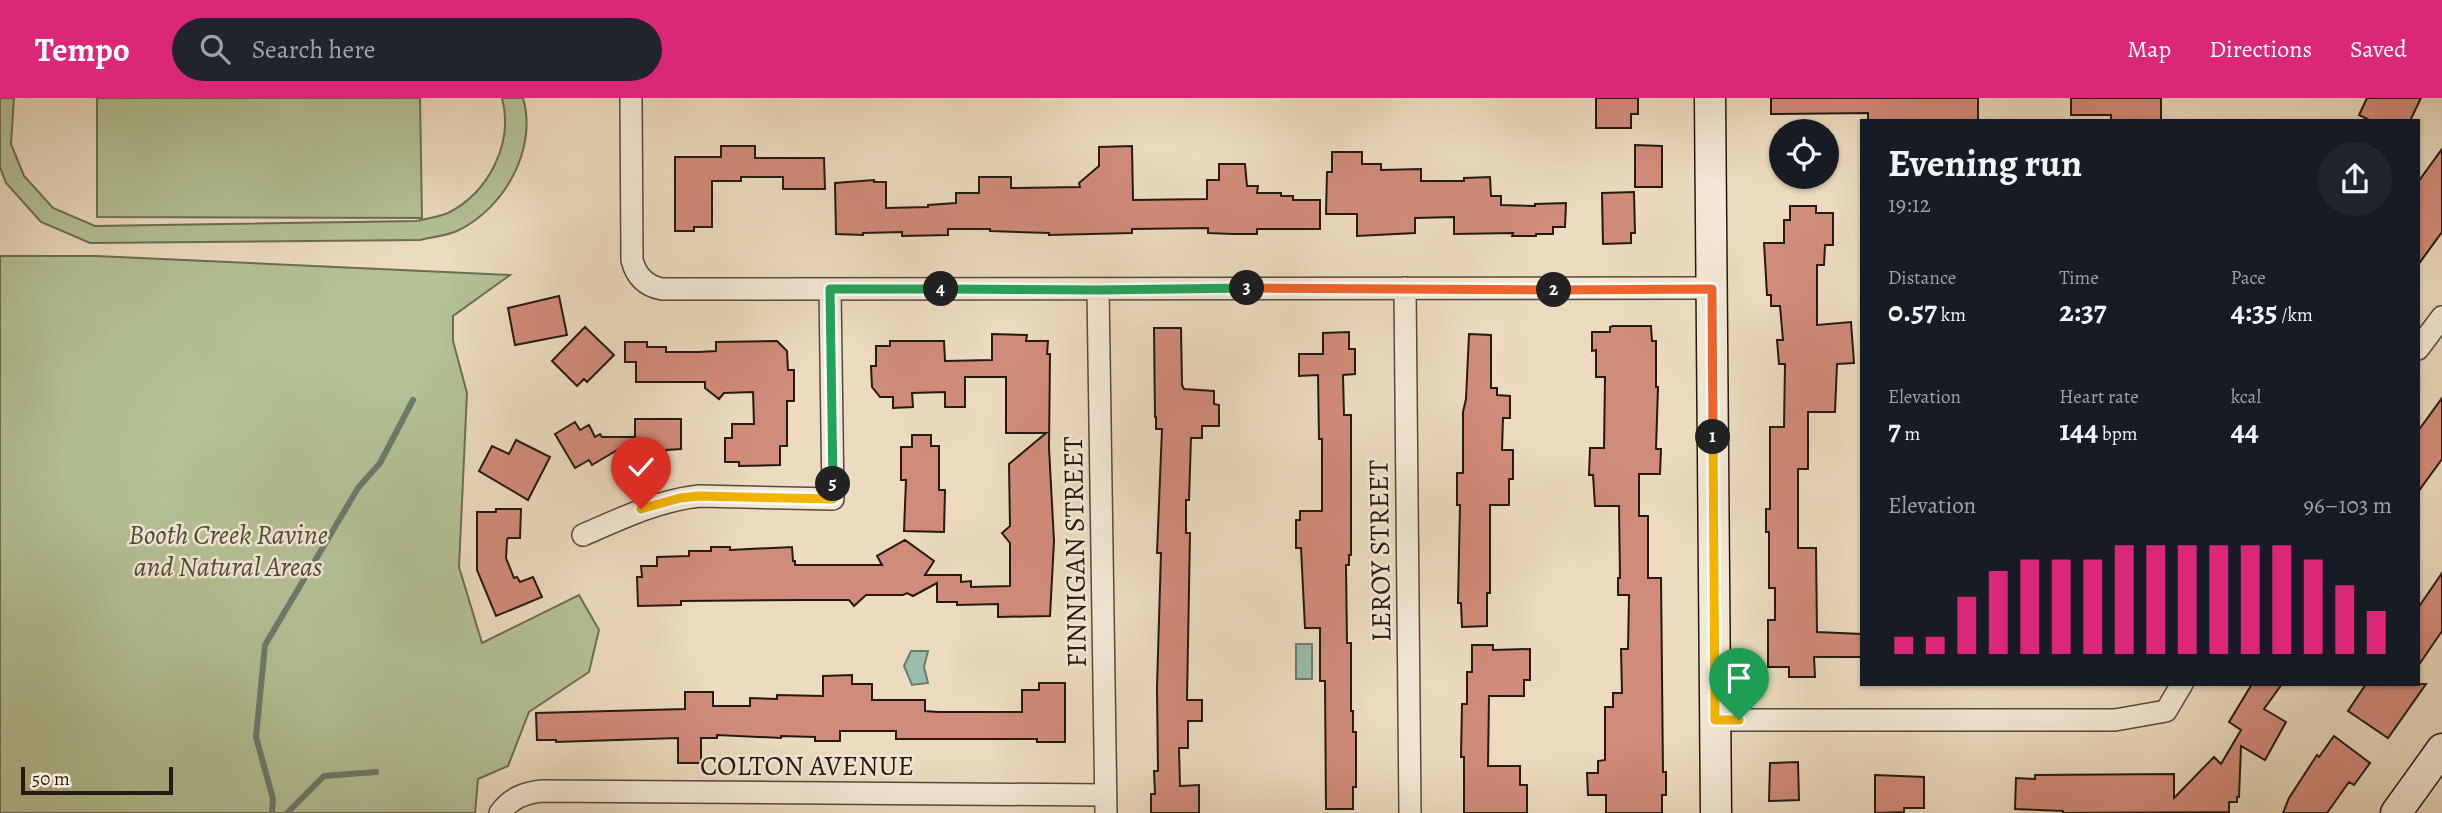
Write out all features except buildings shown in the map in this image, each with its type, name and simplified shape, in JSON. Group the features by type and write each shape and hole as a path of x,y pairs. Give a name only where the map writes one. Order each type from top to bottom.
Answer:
{"street":[{"path":"631,98 632,260 641,279 655,288 1712,289"},
{"path":"1710,98 1716,813"},
{"name":"LEROY STREET","path":"1405,288 1409,813"},
{"path":"583,536 641,509 680,498 699,496 833,499 830,289"},
{"name":"FINNIGAN STREET","path":"1098,290 1106,804"},
{"path":"2420,346 2442,317"},
{"path":"1715,720 2115,720 2166,711 2181,686"},
{"path":"2396,813 2442,749"},
{"name":"COLTON AVENUE","path":"505,807 527,792 542,791 1106,804"}],"green space":[{"path":"0,98 14,98 11,144 24,176 53,208 95,226 428,219 448,213 463,204 486,179 501,149 505,115 502,98 523,98 526,137 521,157 502,193 474,221 457,231 443,235 420,240 90,243 41,222 6,183 0,167"},
{"path":"97,98 420,98 422,218 97,217"},
{"name":"Booth Creek Ravine and Natural Areas","path":"0,256 96,256 510,275 453,316 453,341 467,393 459,567 482,643 579,595 599,630 589,672 529,712 508,766 478,779 475,813 0,813"}],"shaded area":[{"path":"1296,644 1312,644 1312,679 1296,679"},
{"path":"911,651 928,651 924,667 928,683 912,685 904,666"}],"waterway":[{"path":"272,813 273,799 256,737 265,645 358,488 380,463 413,400"},
{"path":"287,813 324,776 376,772"}],"route":[{"path":"641,509 680,498 699,496 833,499 830,289 1712,289 1715,720 1739,720"}]}
